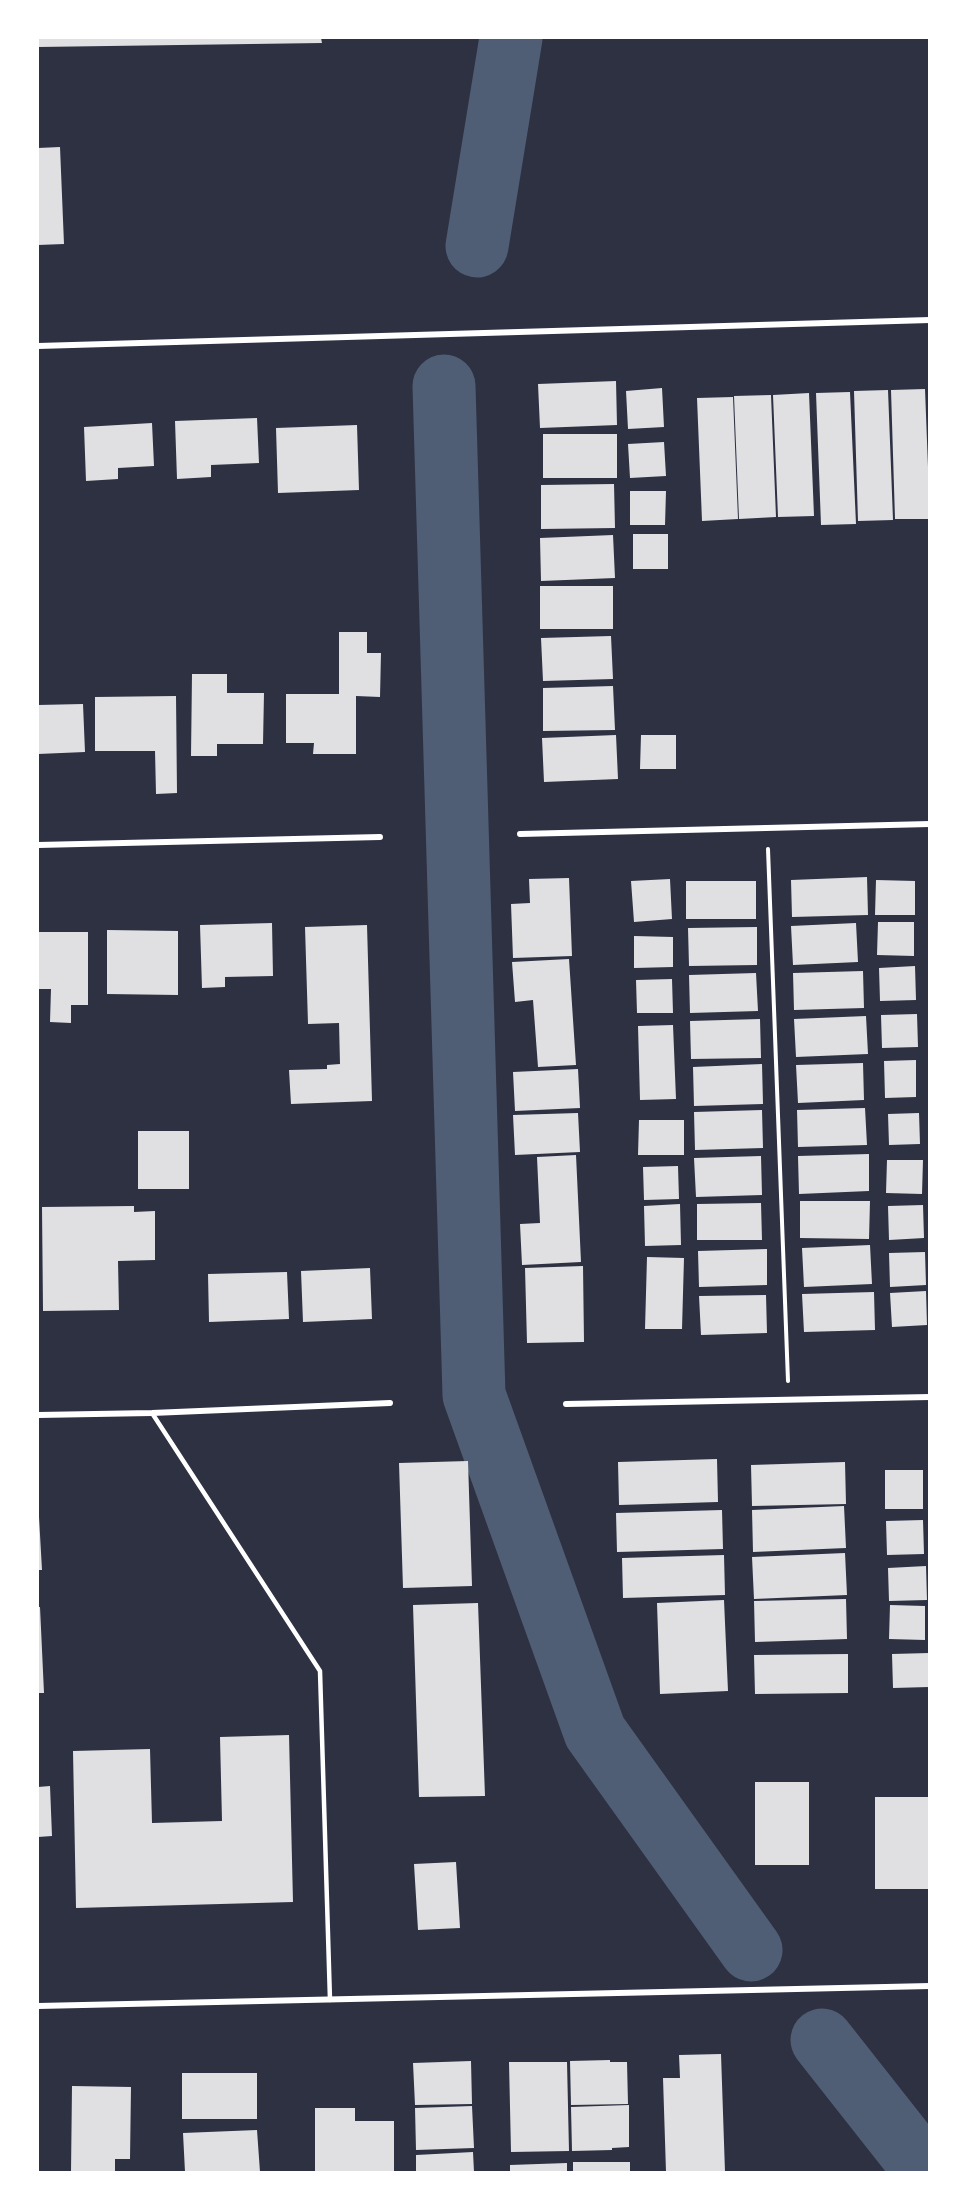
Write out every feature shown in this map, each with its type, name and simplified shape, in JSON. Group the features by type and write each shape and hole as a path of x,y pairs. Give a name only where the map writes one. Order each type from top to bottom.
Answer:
{"street":[{"path":"38,346 930,320"},
{"path":"520,834 930,824"},
{"path":"38,844 380,837"},
{"path":"566,1404 930,1397"},
{"path":"38,1415 152,1413 390,1402"},
{"path":"38,2006 930,1986"}],"lane":[{"path":"152,1413 320,1671 330,2000"}],"path":[{"path":"768,828 789,1400"}],"building":[{"path":"38,38 321,38 322,43 38,47"},
{"path":"60,147 64,244 38,245 38,148"},
{"path":"616,381 617,425 540,428 538,384"},
{"path":"662,388 664,427 628,429 626,391"},
{"path":"925,389 930,519 895,519 891,390"},
{"path":"888,390 893,520 858,521 854,391"},
{"path":"850,392 856,524 821,525 816,393"},
{"path":"809,393 814,516 778,517 773,395"},
{"path":"771,395 776,517 739,519 734,396"},
{"path":"733,397 738,519 702,521 697,398"},
{"path":"257,418 259,463 211,465 211,477 177,479 175,421"},
{"path":"152,423 154,466 118,468 118,479 86,481 84,427"},
{"path":"357,425 359,490 278,493 276,428"},
{"path":"543,434 617,434 617,478 543,478"},
{"path":"664,442 666,476 630,478 628,444"},
{"path":"614,484 615,528 541,529 541,485"},
{"path":"630,491 666,491 665,525 630,525"},
{"path":"633,534 668,534 668,569 633,569"},
{"path":"613,535 615,578 541,581 540,538"},
{"path":"540,586 613,586 613,629 540,629"},
{"path":"339,632 367,632 367,653 381,653 380,697 356,696 356,754 313,754 314,743 286,743 286,694 339,694"},
{"path":"611,636 613,679 543,681 541,638"},
{"path":"192,674 227,674 227,693 264,693 263,744 217,744 217,756 191,756"},
{"path":"613,686 615,730 543,731 543,688"},
{"path":"176,696 177,793 156,794 155,751 95,751 95,697"},
{"path":"83,704 85,752 38,754 38,705"},
{"path":"616,735 618,779 544,782 542,738"},
{"path":"641,735 676,735 676,769 640,769"},
{"path":"867,877 868,915 792,917 791,880"},
{"path":"569,878 572,956 513,958 511,904 530,903 529,879"},
{"path":"670,879 672,919 634,922 631,881"},
{"path":"876,880 915,881 915,915 875,915"},
{"path":"686,881 756,881 756,919 686,919"},
{"path":"878,922 914,922 914,956 877,955"},
{"path":"272,923 273,976 225,977 225,987 202,988 200,925"},
{"path":"856,923 858,962 793,965 791,926"},
{"path":"367,925 372,1101 291,1104 289,1070 327,1069 327,1065 340,1064 339,1023 308,1024 305,927"},
{"path":"757,927 757,965 689,966 688,928"},
{"path":"107,930 178,931 178,995 107,994"},
{"path":"38,932 88,932 88,1005 71,1005 71,1023 50,1022 51,989 38,989"},
{"path":"634,936 673,937 673,967 634,968"},
{"path":"569,959 576,1065 538,1067 533,1000 515,1002 512,962"},
{"path":"915,966 916,1000 880,1001 879,968"},
{"path":"863,971 864,1008 794,1010 793,973"},
{"path":"756,973 758,1011 690,1013 689,975"},
{"path":"672,979 673,1013 637,1013 636,980"},
{"path":"917,1014 918,1047 882,1048 881,1015"},
{"path":"866,1016 868,1054 796,1057 794,1019"},
{"path":"760,1019 761,1058 691,1059 690,1021"},
{"path":"673,1025 676,1099 640,1100 638,1026"},
{"path":"916,1060 916,1097 885,1098 884,1061"},
{"path":"863,1063 864,1100 798,1103 796,1065"},
{"path":"762,1064 763,1104 694,1106 693,1067"},
{"path":"578,1069 580,1108 515,1111 513,1072"},
{"path":"865,1108 867,1145 798,1147 797,1110"},
{"path":"762,1110 763,1148 695,1150 694,1112"},
{"path":"578,1113 580,1152 515,1155 513,1115"},
{"path":"919,1113 920,1144 889,1145 888,1114"},
{"path":"639,1120 684,1120 684,1155 638,1155"},
{"path":"138,1131 189,1131 189,1189 138,1189"},
{"path":"869,1154 869,1191 799,1194 798,1156"},
{"path":"576,1155 581,1262 522,1265 520,1224 540,1223 537,1157"},
{"path":"761,1156 762,1195 696,1197 694,1158"},
{"path":"887,1160 923,1160 922,1194 886,1193"},
{"path":"678,1166 679,1199 644,1200 643,1167"},
{"path":"800,1201 870,1201 869,1239 800,1238"},
{"path":"761,1203 762,1240 697,1240 697,1204"},
{"path":"680,1204 681,1245 645,1246 644,1206"},
{"path":"923,1205 924,1238 889,1240 888,1206"},
{"path":"134,1206 134,1212 155,1211 155,1260 118,1261 119,1310 43,1311 42,1207"},
{"path":"870,1245 872,1284 804,1287 802,1248"},
{"path":"767,1249 767,1285 699,1287 698,1251"},
{"path":"925,1252 926,1285 890,1287 889,1253"},
{"path":"647,1257 684,1258 682,1329 645,1329"},
{"path":"583,1266 584,1342 527,1343 525,1268"},
{"path":"370,1268 372,1319 303,1322 301,1271"},
{"path":"287,1272 289,1319 209,1322 208,1274"},
{"path":"926,1291 927,1325 892,1327 890,1293"},
{"path":"874,1292 875,1330 804,1332 802,1294"},
{"path":"766,1295 767,1333 701,1335 699,1296"},
{"path":"717,1459 718,1502 619,1505 618,1462"},
{"path":"468,1461 472,1586 403,1588 399,1463"},
{"path":"845,1462 846,1504 752,1506 751,1465"},
{"path":"885,1470 923,1470 923,1509 885,1509"},
{"path":"844,1506 846,1548 753,1552 752,1510"},
{"path":"722,1510 723,1549 617,1552 616,1513"},
{"path":"39,1517 42,1570 38,1570"},
{"path":"923,1520 924,1554 887,1555 886,1521"},
{"path":"845,1553 847,1595 754,1599 752,1557"},
{"path":"724,1555 725,1595 623,1598 622,1558"},
{"path":"926,1566 927,1600 889,1601 888,1568"},
{"path":"846,1599 847,1639 755,1642 754,1601"},
{"path":"724,1600 728,1691 660,1694 657,1603"},
{"path":"478,1603 485,1796 419,1797 413,1605"},
{"path":"890,1605 925,1606 925,1640 889,1639"},
{"path":"38,1607 40,1607 44,1693 38,1693"},
{"path":"929,1653 929,1687 893,1688 892,1654"},
{"path":"848,1654 848,1693 755,1694 754,1655"},
{"path":"289,1735 293,1902 76,1908 73,1751 150,1749 152,1823 222,1821 220,1737"},
{"path":"755,1782 809,1782 809,1865 755,1865"},
{"path":"50,1786 52,1836 38,1837 38,1787"},
{"path":"875,1797 930,1797 930,1889 875,1889"},
{"path":"456,1862 460,1928 418,1930 414,1864"},
{"path":"721,2054 725,2172 666,2172 663,2078 680,2078 679,2055"},
{"path":"610,2060 610,2062 627,2062 628,2104 571,2105 570,2061"},
{"path":"471,2061 472,2104 415,2105 413,2063"},
{"path":"509,2062 567,2062 569,2151 511,2152"},
{"path":"182,2073 257,2073 257,2119 182,2119"},
{"path":"72,2086 131,2087 130,2159 115,2159 115,2172 71,2172"},
{"path":"629,2105 629,2147 612,2148 612,2150 572,2151 571,2107"},
{"path":"472,2106 474,2148 416,2150 415,2108"},
{"path":"315,2108 355,2108 355,2121 394,2121 394,2172 315,2172"},
{"path":"257,2130 260,2172 185,2172 183,2133"},
{"path":"473,2152 474,2172 416,2172 416,2155"},
{"path":"573,2162 630,2162 630,2172 573,2172"},
{"path":"567,2163 567,2172 510,2172 510,2165"}],"waterway":[{"path":"477,246 511,38"},
{"path":"444,386 474,1395 595,1732 751,1950"},
{"path":"822,2040 926,2172"}]}
